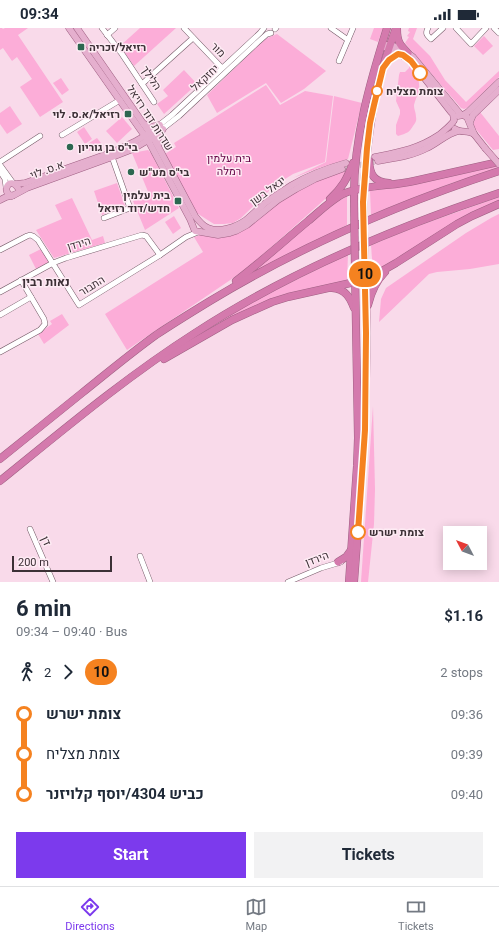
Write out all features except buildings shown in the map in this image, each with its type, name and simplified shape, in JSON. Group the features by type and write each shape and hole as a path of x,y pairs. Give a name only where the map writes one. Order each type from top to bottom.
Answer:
{"highway":[{"path":"354,582 352,549 358,438 354,193 356,156 366,99 387,28"},
{"path":"349,582 359,518 365,430 366,279 364,191 367,148 374,105 389,47 396,28"},
{"path":"396,28 398,42 408,53"},
{"path":"383,68 391,58 400,54"},
{"path":"367,148 370,169 374,177 385,183 401,184"},
{"path":"297,230 340,189 349,174 356,156"},
{"path":"0,459 114,367 170,326 243,276 337,198 346,193 354,193 401,184 499,163"},
{"path":"170,326 236,285 331,236 365,220 499,171"},
{"path":"0,481 144,368 196,332 240,306 330,259 355,248 428,218 499,193"},
{"path":"118,387 189,344 243,315 272,302 355,282 380,273 440,233 499,204"},
{"path":"366,333 368,308 375,285 382,275 396,263"},
{"path":"312,292 330,288 341,290 350,298 356,314"},
{"path":"338,562 346,557 352,549"},
{"path":"338,562 345,565 350,570"}],"main road":[{"name":"שדרות דוד רזיאל","path":"69,28 120,100 140,124"},
{"name":"שדרות דוד רזיאל","path":"77,28 156,148 193,212 202,224"},
{"path":"382,45 400,48 416,60 462,115 468,117 474,134 499,163"},
{"path":"389,47 407,58 415,66 453,114 454,127 458,131"},
{"path":"474,134 471,132 458,131 451,133 420,152 407,156 376,159 422,145 441,133 454,121 457,116 468,112 499,82"},
{"path":"465,131 468,128 472,115 499,90"},
{"path":"140,124 150,127 162,127 157,139 156,148 148,146 133,146 140,124"},
{"name":"א.ס. לוי","path":"0,200 133,146 148,136"},
{"name":"שדרות דוד רזיאל","path":"156,148 196,230"},
{"name":"א.ס. לוי","path":"14,184 25,183 112,155"},
{"name":"יגאל בשן","path":"202,224 209,228 218,230 234,226 244,221 275,196 294,184 335,166 346,163"},
{"name":"יגאל בשן","path":"196,230 218,235 236,231 247,225 278,200 296,189 315,179 342,169"},
{"path":"0,194 9,184 14,184 18,188 14,195 7,193 6,188"},
{"path":"196,222 202,224 203,229 196,230 196,222"}],"street":[{"name":"הלילך","path":"102,28 122,54 154,102"},
{"path":"107,35 115,28"},
{"name":"מור","path":"184,28 222,68"},
{"path":"264,28 266,31 274,29"},
{"name":"יחזקאל","path":"162,127 172,115 264,28"},
{"path":"331,28 348,40"},
{"path":"339,61 353,28"},
{"path":"428,28 426,34 431,39 443,28"},
{"path":"456,28 471,44 486,28"},
{"path":"494,28 499,33"},
{"name":"יחזקאל","path":"148,136 185,110 274,29"},
{"path":"142,84 193,38"},
{"name":"שדרות דוד רזיאל","path":"62,135 120,100"},
{"path":"0,162 40,136"},
{"path":"104,218 130,208 112,155"},
{"path":"0,165 14,184"},
{"path":"0,171 5,179 6,188"},
{"name":"התבור","path":"0,250 30,235 38,240 79,305 160,255 196,230"},
{"name":"הירדן","path":"0,292 53,263 142,235 146,236 160,255"},
{"path":"0,352 40,330 44,326 44,319 21,280"},
{"path":"0,315 31,297"},
{"name":"דן","path":"30,529 53,582"},
{"path":"140,556 150,582"},
{"name":"הירדן","path":"288,582 338,562 353,561"}],"green space":[{"path":"0,28 28,28 18,35 63,102 40,117 20,87 32,79 17,57 12,61 3,48 0,50"},
{"path":"140,28 176,28 134,66 120,46"},
{"path":"374,28 383,28 378,42 370,39"},
{"path":"409,28 417,28 413,39 430,56 445,80 466,102 499,71 499,77 467,108 461,108 405,43 409,37 407,36 410,32 408,31"},
{"path":"277,34 326,71 304,89 281,103 266,83 217,113 207,95 265,39"},
{"path":"484,36 493,46 483,55 474,46"},
{"path":"409,64 421,78 419,78 419,90 414,105 416,120 409,131 398,136 396,134 396,125 400,110 396,101 399,75 400,72 405,72 409,68"},
{"path":"184,70 197,84 164,114 157,104 168,96 163,90"},
{"path":"61,78 69,90 62,95 53,83"},
{"name":"בית עלמין רמלה","path":"266,85 280,105 305,91 333,96 325,162 293,174 274,186 241,218 233,223 214,224 195,212 165,154 176,147 174,143"},
{"path":"334,96 362,103 348,159 293,178 326,162"},
{"path":"10,106 22,124 7,134 0,124 0,113"},
{"path":"480,112 499,136 499,149 493,150 474,127 475,119"},
{"path":"122,117 132,129 117,143 106,131"},
{"path":"84,127 92,139 85,144 77,132"},
{"path":"97,138 101,143 89,151 86,145"},
{"path":"148,150 151,153 179,208 145,230 133,201 149,194 132,153"},
{"path":"499,165 499,169 452,183 371,215 370,191 435,180"},
{"path":"348,170 333,192 248,268 127,350 105,314 203,252 194,237 204,234 217,236 270,208 308,184"},
{"path":"117,183 125,206 102,215 94,191"},
{"path":"347,196 347,225 257,272 253,270 335,203"},
{"path":"499,197 499,202 373,273 371,245 415,227"},
{"path":"72,198 92,240 103,236 105,243 54,258 36,230 62,219 55,205"},
{"path":"499,214 499,264 429,274 379,322 381,299 386,288 466,233"},
{"path":"174,216 181,228 173,234 165,222"},
{"path":"41,249 50,262 36,269 29,255"},
{"path":"348,254 347,281 275,298 221,324 219,321 263,296"},
{"path":"62,314 69,325 44,344 38,334 52,324 50,321"},
{"path":"373,406 375,489 374,524 368,582 361,582"}],"tunnel":[{"path":"342,169 378,161"}],"bus line":[{"name":"10","path":"358,532 365,430 366,279 363,193 370,123 383,68 389,60 398,54 403,55 411,61 420,73"}],"place":[{"name":"רזיאל/זכריה","path":"81,47"},
{"name":"צומת מצליח","path":"377,91"},
{"name":"רזיאל/א.ס. לוי","path":"128,114"},
{"name":"בי\"ס בן גוריון","path":"70,147"},
{"name":"בי\"ס מע\"ש","path":"131,172"},
{"name":"בית עלמין חדש/דוד רזיאל","path":"178,201"},
{"name":"צומת ישרש","path":"358,532"}],"district":[{"name":"נאות רבין","path":"46,282"}]}
